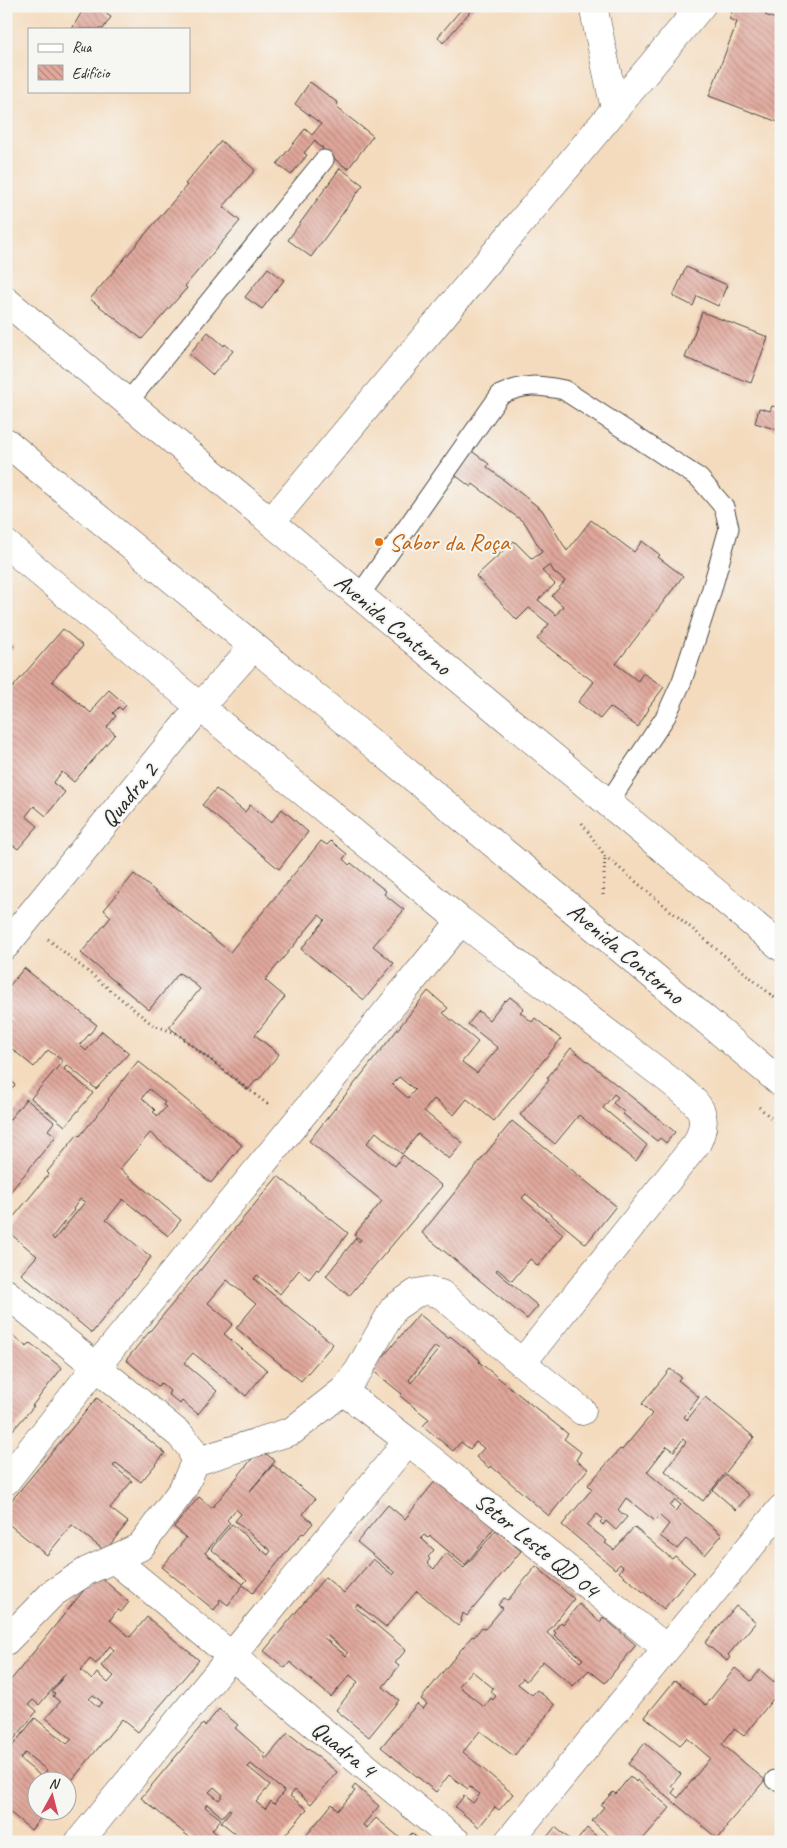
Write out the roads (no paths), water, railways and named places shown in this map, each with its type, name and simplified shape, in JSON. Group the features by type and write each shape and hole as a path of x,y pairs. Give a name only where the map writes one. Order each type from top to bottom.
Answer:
{"street":[{"path":"593,6 615,109"},
{"path":"271,522 701,6"},
{"name":"Avenida Contorno","path":"6,301 781,947"},
{"name":"Avenida Contorno","path":"6,442 253,647 601,931 781,1083"},
{"path":"6,544 200,708 461,921 696,1102 704,1119 697,1143 522,1363"},
{"name":"Quadra 2","path":"6,945 200,708 253,647"},
{"path":"6,1481 96,1367 461,921"},
{"path":"195,1462 292,1431 344,1391 359,1370 394,1308 416,1293 427,1291 441,1294 582,1412"},
{"path":"6,1293 180,1435 191,1448 195,1462 183,1489 140,1547 87,1572 53,1594 6,1641"},
{"name":"Setor Leste QD 04","path":"344,1391 666,1648"},
{"path":"79,1842 408,1441"},
{"path":"508,1842 781,1509"},
{"name":"Quadra 4","path":"115,1560 457,1842"}],"lane":[{"path":"128,402 324,160"},
{"path":"359,596 500,395 516,387 542,386 564,390 700,478 724,507 729,528 711,592 682,681 666,716 608,803"}],"place":[{"name":"Sabor da Roça","path":"379,542"}]}
